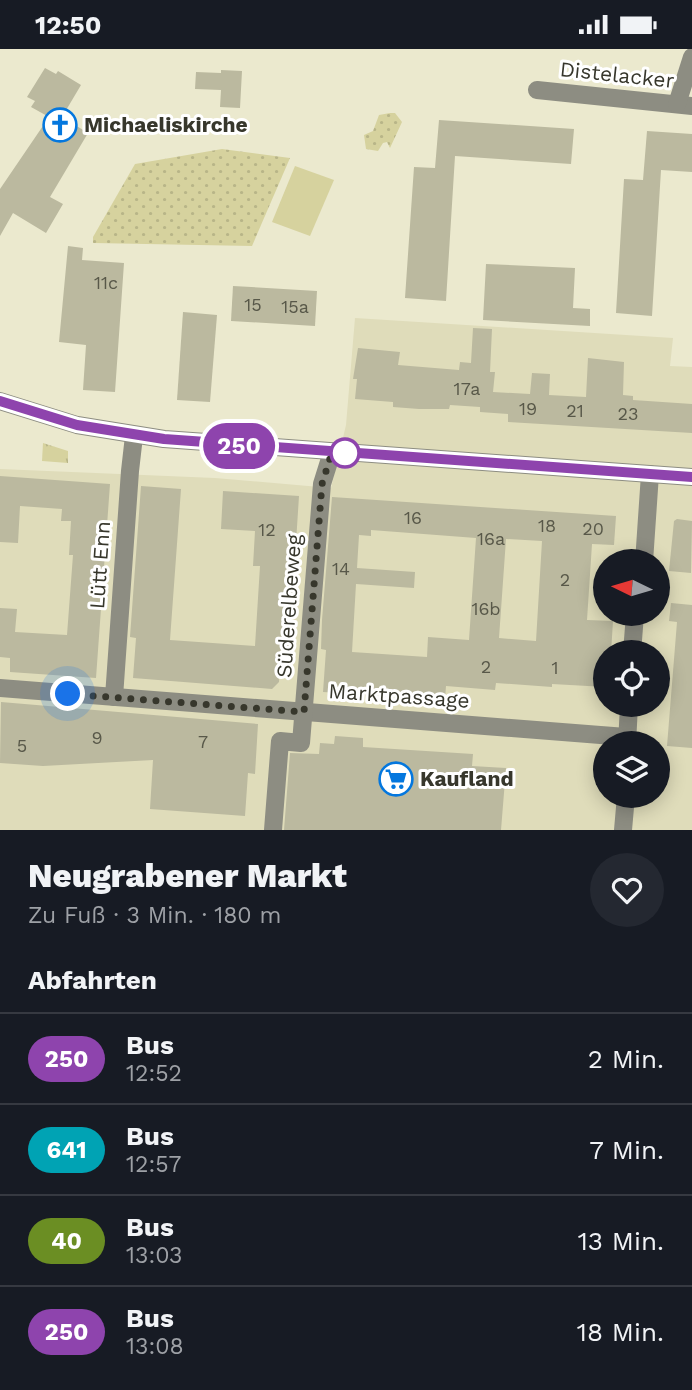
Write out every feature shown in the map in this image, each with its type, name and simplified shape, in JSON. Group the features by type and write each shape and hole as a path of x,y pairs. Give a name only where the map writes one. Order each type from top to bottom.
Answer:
{"street":[{"path":"685,105 692,57"},
{"name":"Distelacker","path":"537,90 685,105"},
{"path":"0,401 77,425 134,436 692,477"},
{"name":"Lütt Enn","path":"114,697 134,436"},
{"name":"Süderelbeweg","path":"280,741 301,743 322,484 332,452"},
{"path":"645,549 650,474"},
{"name":"Marktpassage","path":"0,688 593,737"},
{"path":"273,830 282,710"},
{"path":"623,830 624,808"}],"shaded area":[{"path":"355,318 673,338 670,366 692,367 692,830 0,830 0,469 215,478 331,488 346,425"}],"green space":[{"path":"395,113 402,122 390,148 387,142 383,143 378,151 366,149 364,135 373,131 379,115"},
{"path":"222,149 290,158 252,246 93,243 93,237 135,164"},
{"path":"295,166 334,180 310,236 272,222"},
{"path":"43,443 68,451 68,463 42,461"}],"building":[{"path":"45,68 56,74 58,71 81,85 62,117 88,133 50,197 63,204 46,233 13,213 0,236 0,189 49,117 31,107 35,101 27,97"},
{"path":"221,70 242,71 240,108 220,107 221,90 195,89 196,72 221,73"},
{"path":"439,120 574,129 571,164 455,156 446,301 405,298 414,167 435,168"},
{"path":"647,131 692,134 692,172 661,170 652,316 616,313 624,179 643,180"},
{"path":"68,246 83,248 82,260 124,263 115,392 83,390 86,345 59,342"},
{"path":"486,264 575,268 573,308 590,309 590,326 483,320"},
{"path":"233,286 317,291 315,326 231,321"},
{"path":"183,312 217,315 210,402 177,400"},
{"path":"473,328 492,329 490,372 495,372 493,392 530,394 532,373 550,374 549,395 586,397 588,358 624,362 623,395 633,396 633,400 692,404 692,433 508,422 508,414 480,412 480,407 450,405 449,409 419,409 393,407 393,402 355,399 357,379 353,379 358,348 400,352 398,365 459,370 460,362 471,363"},
{"path":"0,476 110,484 96,678 10,672 10,658 0,657 0,608 17,609 15,632 67,635 73,555 69,555 71,521 61,521 62,509 20,506 18,543 0,542"},
{"path":"141,486 181,489 170,640 255,646 260,566 253,566 255,531 221,529 223,491 299,496 289,651 281,650 279,682 272,689 133,678 136,638 130,637"},
{"path":"332,497 616,516 614,545 592,544 587,620 593,620 593,627 613,627 612,640 593,640 593,686 552,684 552,687 496,683 495,690 446,686 445,699 323,692 326,650 321,649","holes":["371,530 476,538 469,640 428,637 427,657 352,652 356,584 414,588 415,572 357,568 359,535 371,536","506,539 542,541 536,641 499,638"]},
{"path":"674,521 692,521 691,573 670,571"},
{"path":"671,603 692,605 692,748 670,746 668,731 677,622 670,621"},
{"path":"1,702 258,724 255,774 248,773 245,816 150,809 153,760 43,766 0,763"},
{"name":"Kaufland","path":"335,736 363,738 363,747 473,754 472,766 506,768 501,830 284,830 290,753 319,754 320,743 334,744"}],"bus line":[{"name":"250","path":"0,401 77,425 134,436 692,477"}],"place":[{"name":"Michaeliskirche","path":"60,125"},
{"name":"Kaufland","path":"396,779"}],"route":[{"path":"68,694 304,712 322,484 332,452 345,453"}]}
